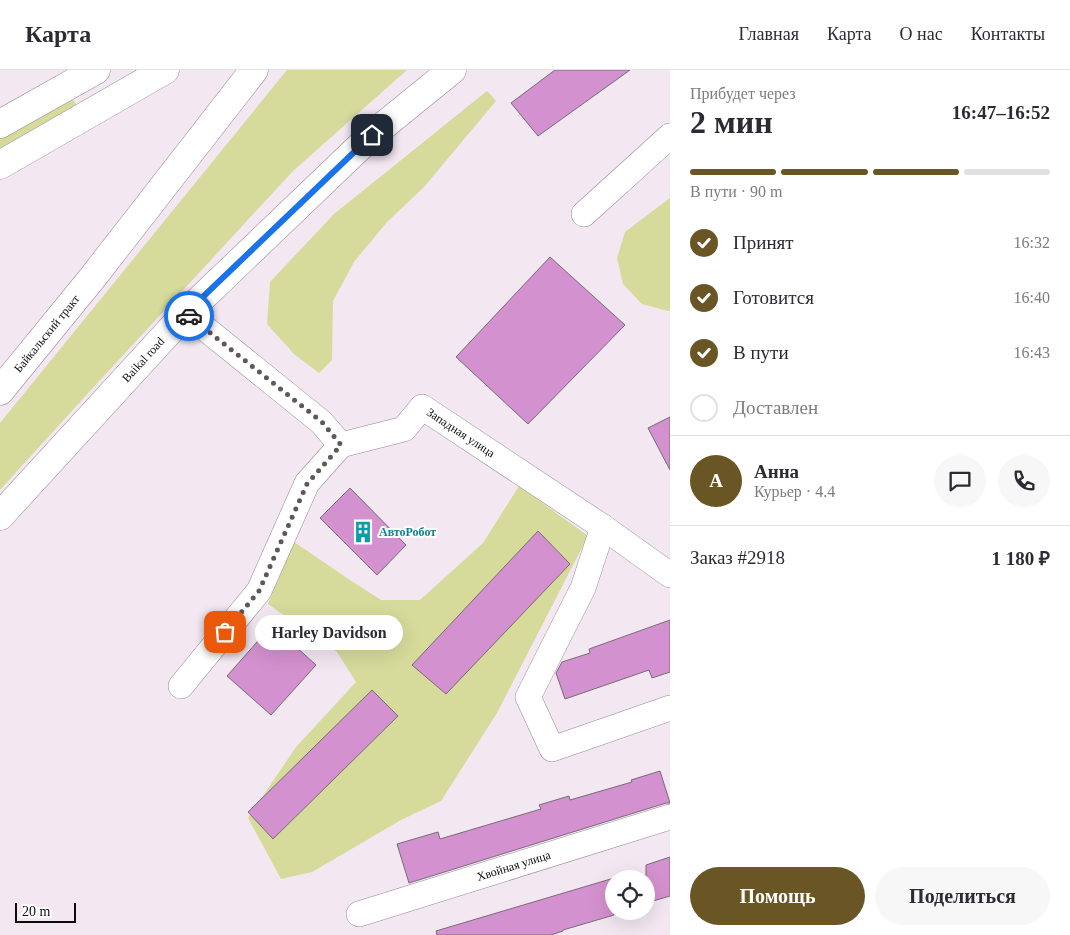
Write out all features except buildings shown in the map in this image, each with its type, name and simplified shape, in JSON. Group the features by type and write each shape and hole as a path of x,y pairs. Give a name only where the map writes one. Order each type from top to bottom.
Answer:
{"main road":[{"path":"0,124 96,70"},
{"path":"0,165 166,70"},
{"name":"Байкальский тракт","path":"0,391 93,277 254,70"},
{"name":"Baikal road","path":"0,516 186,313 372,135 452,70"}],"street":[{"path":"584,214 670,136"},
{"path":"181,686 259,591 307,484 341,445 322,422 186,313"},
{"name":"Западная улица","path":"341,445 404,429 422,406 603,527 670,575"},
{"path":"603,527 583,588 528,697 552,749 670,708"},
{"name":"Хвойная улица","path":"359,914 670,818"}],"green space":[{"path":"287,70 407,70 293,171 0,490 0,423"},
{"path":"487,91 496,101 424,187 387,222 354,262 333,301 332,360 319,373 294,354 267,324 270,282 334,214"},
{"path":"70,97 79,107 0,154 0,136"},
{"path":"670,198 670,311 668,311 642,304 623,284 617,258 625,232"},
{"path":"519,486 588,536 497,713 441,801 401,820 312,872 281,879 248,818 296,747 356,682 337,652 268,604 294,542 381,600 420,600 483,543"}],"way so far":[{"path":"189,316 322,422 341,445 307,484 259,591 225,632"}],"place":[{"name":"АвтоРобот","path":"363,532"},
{"name":"Harley Davidson","path":"225,632"}],"route":[{"path":"189,316 186,313 372,135"}]}
